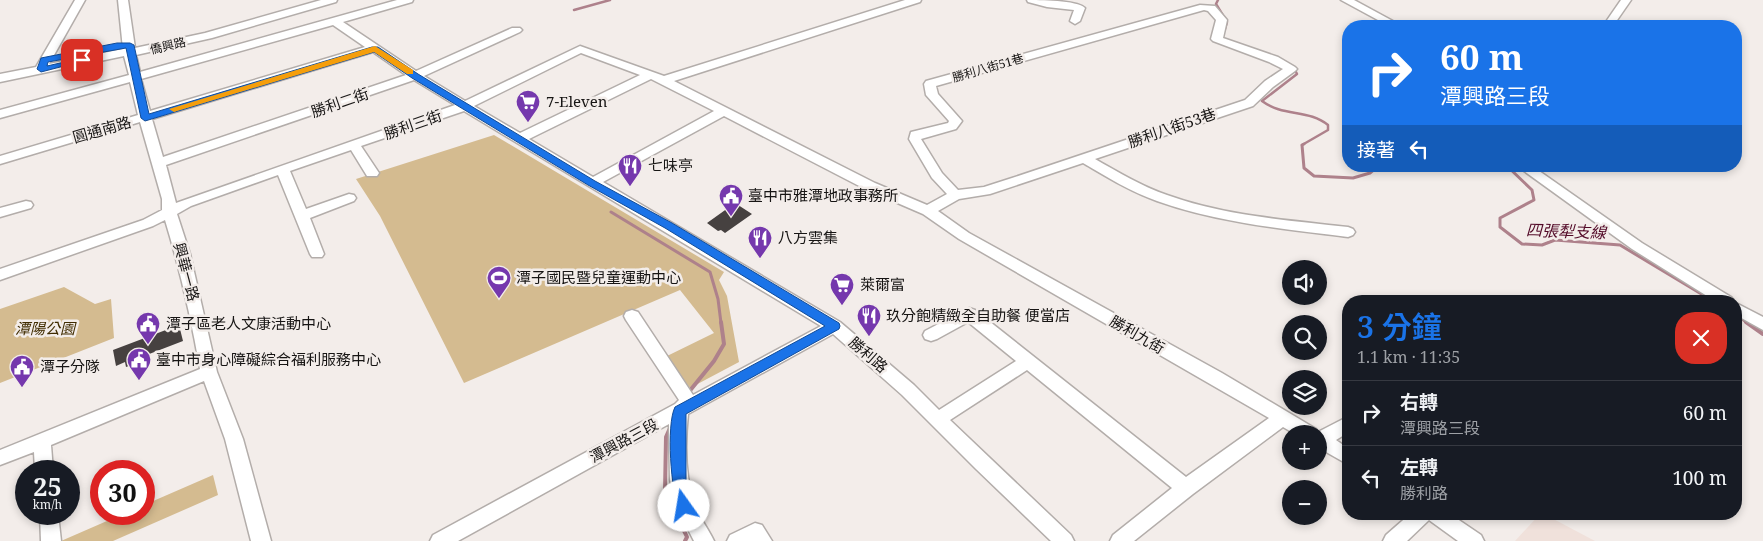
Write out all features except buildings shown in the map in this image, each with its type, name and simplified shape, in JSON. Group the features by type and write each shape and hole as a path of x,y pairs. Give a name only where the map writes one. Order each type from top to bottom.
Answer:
{"street":[{"path":"43,65 80,0"},
{"name":"興華一路","path":"122,0 135,76 145,118 169,199 169,211 190,284 208,372 234,439 262,541"},
{"name":"僑興路","path":"0,70 43,65 144,45 203,31 310,0"},
{"name":"僑興路","path":"130,48 143,51 208,36 332,0"},
{"path":"0,114 408,0"},
{"path":"664,80 916,0"},
{"path":"1032,0 1080,8 1076,22"},
{"path":"1346,0 1385,20"},
{"path":"1613,20 1626,0"},
{"name":"勝利八街53巷","path":"928,212 956,195 1017,182 1249,103 1269,84 1291,69 1281,61 1228,45 1217,39 1222,20 1212,8 1204,7"},
{"name":"勝利八街51巷","path":"956,195 937,175 915,139 916,135 952,126 956,121 932,95 930,84 1204,7"},
{"name":"勝利路","path":"334,21 415,76 834,326 908,390 1064,541"},
{"name":"勝利二街","path":"158,163 415,76 516,30"},
{"name":"圓通南路","path":"0,160 375,48"},
{"name":"勝利三街","path":"0,276 140,226 186,203 465,106 580,49 664,80 790,145"},
{"name":"僑興路","path":"0,78 43,65"},
{"path":"519,139 650,75"},
{"path":"592,183 724,110"},
{"path":"354,145 372,173"},
{"name":"勝利九街","path":"790,145 870,186 928,212 964,236 1163,350 1216,378 1294,425"},
{"path":"1083,158 1160,198 1194,208 1259,220 1348,232"},
{"path":"283,170 317,254"},
{"path":"1531,172 1631,250 1715,295"},
{"path":"302,216 349,198"},
{"path":"0,213 26,205"},
{"path":"1742,312 1763,324"},
{"path":"932,335 968,314 1186,488"},
{"path":"632,316 680,404 678,480 684,506 704,541"},
{"name":"潭興路三段","path":"440,541 680,404 834,326"},
{"path":"938,420 1028,361"},
{"path":"0,458 208,372"},
{"path":"1120,541 1186,488 1282,418"},
{"path":"1327,433 1342,426"},
{"path":"42,441 43,460"},
{"name":"勝利九街","path":"1327,444 1342,454"},
{"path":"1394,541 1417,520"},
{"path":"1444,520 1474,541"},
{"path":"49,525 51,541"},
{"path":"737,541 758,536"}],"shaded area":[{"path":"1534,520 1555,520 1595,541 1515,541"}],"green space":[{"path":"494,135 724,272 719,280 727,296 739,362 690,388 665,357 714,333 680,290 464,383 380,216 356,179"},
{"name":"潭陽公園","path":"64,287 95,304 111,299 114,338 0,383 0,309"},
{"path":"213,475 218,495 155,523 155,500"},
{"path":"98,525 150,525 113,541 61,541"}],"waterway":[{"path":"574,10 610,0"},
{"name":"四張犁支線","path":"1218,0 1216,4 1227,22 1225,29"},
{"name":"四張犁支線","path":"1294,68 1297,74 1262,101 1278,109 1313,117 1328,125 1328,130 1302,145"},
{"name":"四張犁支線","path":"1302,145 1304,168 1314,176 1353,178 1371,172"},
{"name":"四張犁支線","path":"1513,172 1532,190 1534,200 1500,218 1500,227 1522,244 1542,245 1555,240 1620,245 1703,295"},
{"path":"611,212 710,272 718,299 721,323"},
{"name":"四張犁支線","path":"1742,319 1748,323"},
{"path":"688,393 714,361 724,344 721,322"},
{"name":"四張犁支線","path":"1746,322 1763,334"},
{"path":"670,428 666,437 665,491 687,537 685,541"}],"slow traffic":[{"path":"174,109 375,48 410,72"}],"place":[{"name":"7-Eleven","path":"528,123"},
{"name":"七味亭","path":"630,187"},
{"name":"臺中市雅潭地政事務所","path":"731,217"},
{"name":"八方雲集","path":"760,259"},
{"name":"潭子國民暨兒童運動中心","path":"499,299"},
{"name":"萊爾富","path":"842,306"},
{"name":"玖分飽精緻全自助餐 便當店","path":"869,337"},
{"name":"潭子區老人文康活動中心","path":"148,345"},
{"name":"臺中市身心障礙綜合福利服務中心","path":"139,381"},
{"name":"潭子分隊","path":"22,388"}],"route":[{"path":"82,60 41,69 44,60 130,45 130,56 145,118 375,48 438,90 834,326 680,411 678,426 678,480 684,506"}]}
